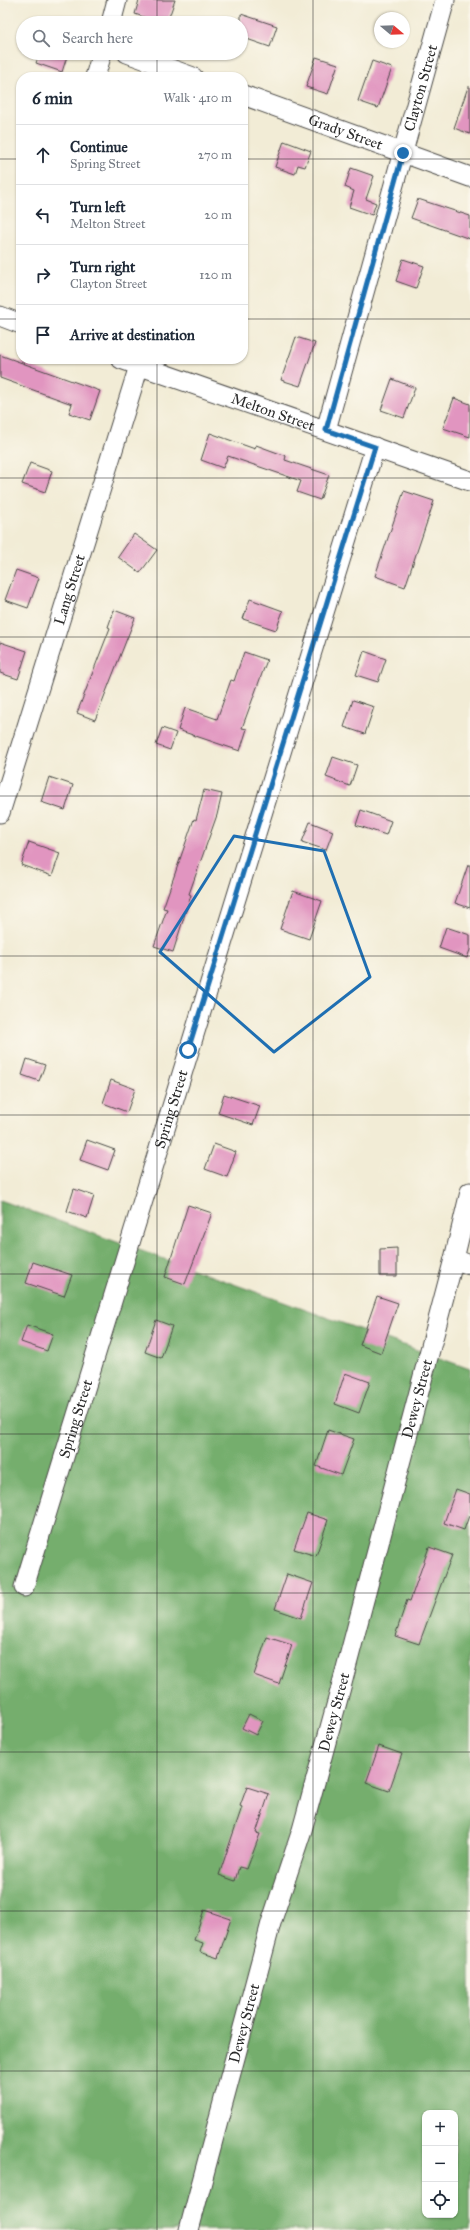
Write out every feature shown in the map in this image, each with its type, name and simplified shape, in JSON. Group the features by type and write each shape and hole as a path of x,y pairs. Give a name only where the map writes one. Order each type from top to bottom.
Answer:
{"street":[{"path":"113,16 117,0"},
{"name":"Clayton Street","path":"326,430 446,0"},
{"path":"97,72 100,60"},
{"path":"146,60 179,72"},
{"name":"Grady Street","path":"248,97 470,177"},
{"path":"0,316 16,322"},
{"name":"Melton Street","path":"134,364 470,481"},
{"name":"Lang Street","path":"0,813 139,366"},
{"name":"Spring Street","path":"24,1587 188,1050 375,447"},
{"name":"Dewey Street","path":"189,2230 271,1923 302,1830 462,1262 470,1192"}],"highlighted area":[{"path":"234,836 324,851 370,977 274,1052 160,952"}],"green space":[{"path":"0,1200 470,1369 470,2230 0,2230"}],"building":[{"path":"139,0 175,0 169,16 141,16 135,14"},
{"path":"248,16 277,26 270,47 248,39"},
{"path":"316,57 338,64 328,94 306,87"},
{"path":"37,60 66,60 62,72 36,63"},
{"path":"372,61 392,68 378,108 358,101"},
{"path":"468,87 470,87 470,134 454,128"},
{"path":"284,141 311,151 305,167 298,165 295,174 275,167"},
{"path":"351,168 374,176 366,199 376,203 372,215 349,207 354,191 345,187"},
{"path":"418,199 470,216 470,239 411,218"},
{"path":"403,259 424,266 416,288 396,281"},
{"path":"296,337 315,343 300,386 281,380"},
{"path":"0,355 16,361 16,364 25,364 100,391 90,420 69,413 72,404 0,378"},
{"path":"392,379 415,388 404,418 381,410"},
{"path":"454,398 470,404 470,437 443,428"},
{"path":"210,433 255,449 256,445 286,456 285,460 329,475 320,500 297,492 301,481 228,456 223,468 201,460"},
{"path":"30,463 52,471 45,492 22,484"},
{"path":"404,491 434,501 405,587 375,576"},
{"path":"134,534 157,550 140,573 118,557"},
{"path":"16,570 39,578 28,608 5,600"},
{"path":"250,599 283,611 276,630 243,619"},
{"path":"114,610 135,618 95,720 77,713 110,628 108,627"},
{"path":"0,642 27,651 18,679 0,673"},
{"path":"364,651 386,659 378,682 356,675"},
{"path":"244,652 267,660 242,728 247,729 240,751 178,730 185,708 217,719 231,680 234,681"},
{"path":"353,700 374,707 365,734 344,727"},
{"path":"162,728 176,733 170,750 156,745"},
{"path":"333,757 357,765 350,786 326,777"},
{"path":"49,777 73,785 65,810 41,802"},
{"path":"204,790 222,794 217,815 189,894 191,895 173,952 154,946 167,909 163,908 194,819 196,820"},
{"path":"361,810 391,821 386,835 356,825"},
{"path":"310,822 333,831 326,850 302,842"},
{"path":"29,842 60,853 52,876 21,865"},
{"path":"468,865 470,865 470,908 455,903"},
{"path":"293,891 322,901 309,939 280,929"},
{"path":"446,927 470,935 470,950 467,958 439,948"},
{"path":"27,1059 45,1065 39,1081 22,1075"},
{"path":"111,1080 135,1089 127,1112 103,1103"},
{"path":"224,1094 260,1106 253,1125 218,1113"},
{"path":"87,1140 115,1150 108,1170 80,1160"},
{"path":"214,1144 236,1152 227,1177 205,1169"},
{"path":"74,1189 94,1196 87,1218 67,1211"},
{"path":"188,1205 212,1213 185,1284 165,1277"},
{"path":"397,1248 397,1276 380,1276 380,1249"},
{"path":"33,1262 72,1275 64,1296 26,1283"},
{"path":"377,1296 398,1303 381,1353 360,1345"},
{"path":"156,1320 172,1326 161,1358 145,1352"},
{"path":"27,1325 53,1334 47,1351 21,1342"},
{"path":"345,1373 370,1382 359,1413 335,1404"},
{"path":"328,1430 354,1439 341,1475 316,1466"},
{"path":"456,1489 470,1494 470,1513 464,1530 444,1523"},
{"path":"307,1513 328,1520 316,1556 294,1549"},
{"path":"429,1547 452,1555 419,1644 395,1636 407,1600 410,1601"},
{"path":"287,1574 313,1583 301,1618 275,1609"},
{"path":"267,1637 292,1645 279,1684 254,1675"},
{"path":"249,1714 263,1721 256,1735 242,1728"},
{"path":"379,1746 402,1754 389,1791 366,1783"},
{"path":"247,1787 269,1794 256,1833 260,1834 247,1869 239,1867 235,1881 219,1875 242,1807 240,1806"},
{"path":"204,1910 231,1919 218,1958 200,1952 203,1943 194,1940"}],"route":[{"path":"188,1050 375,447 326,430 403,153"}]}
